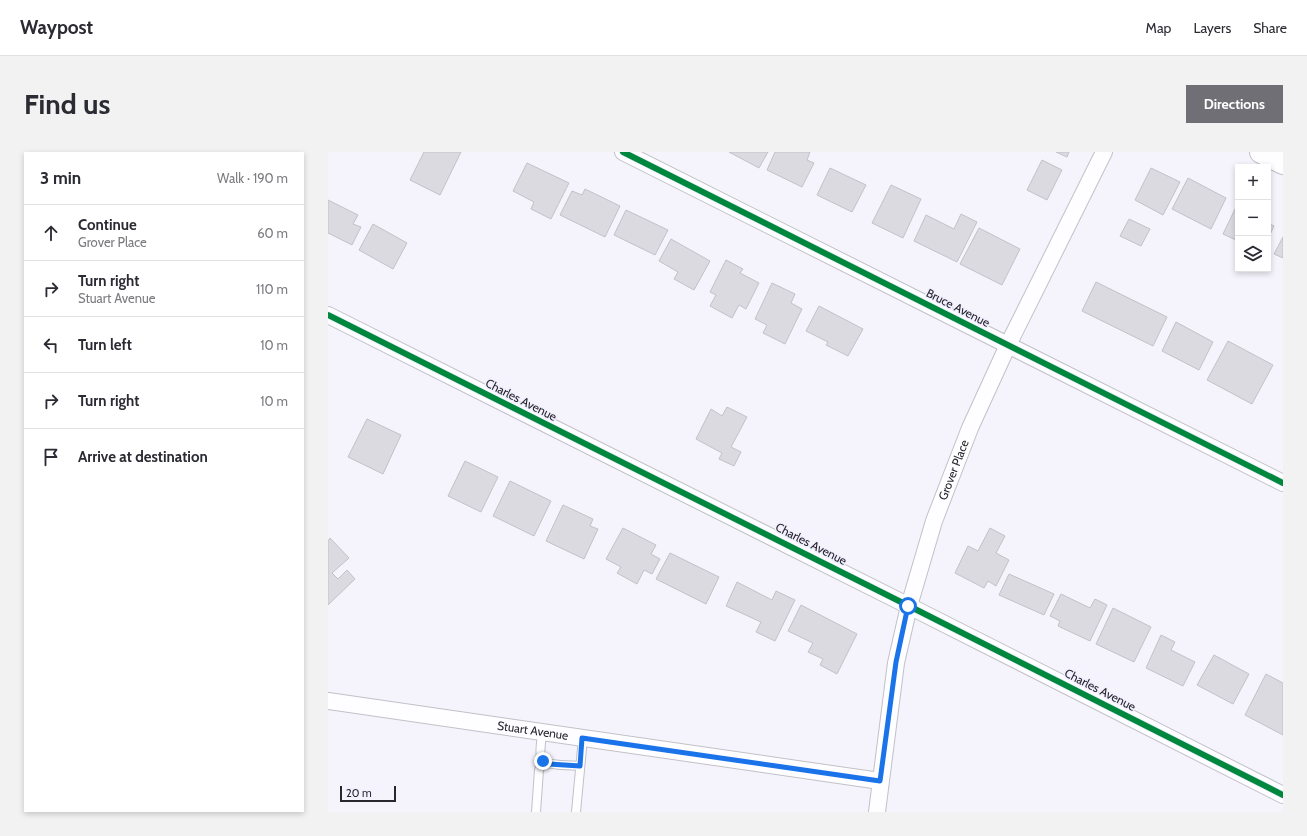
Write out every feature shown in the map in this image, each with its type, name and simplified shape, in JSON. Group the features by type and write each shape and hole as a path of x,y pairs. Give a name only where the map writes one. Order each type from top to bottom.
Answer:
{"main road":[{"path":"1261,152 1283,163"}],"street":[{"name":"Bruce Avenue","path":"623,152 1283,483"},
{"name":"Grover Place","path":"877,812 896,662 908,606 924,552 970,428 1008,346 1104,152"},
{"name":"Charles Avenue","path":"328,316 1283,795"},
{"name":"Stuart Avenue","path":"328,701 880,781"}],"lane":[{"path":"542,732 540,757 543,761 549,764 580,766"},
{"path":"576,812 582,738"},
{"path":"536,812 540,770 543,761"}],"building":[{"path":"424,152 461,152 440,195 410,180"},
{"path":"729,152 768,152 759,168"},
{"path":"775,152 810,152 807,160 814,163 802,187 767,170"},
{"path":"1056,152 1069,152 1067,157"},
{"path":"1042,160 1062,170 1047,200 1027,190"},
{"path":"527,163 569,183 551,219 531,209 534,202 513,191"},
{"path":"830,168 866,185 852,212 817,195"},
{"path":"1151,168 1180,182 1163,215 1135,200"},
{"path":"1188,178 1226,198 1211,229 1172,209"},
{"path":"891,185 921,199 903,238 872,223"},
{"path":"585,189 620,206 605,237 560,215 572,191 582,195"},
{"path":"328,200 358,215 353,224 361,227 352,245 328,233"},
{"path":"1235,209 1235,240 1223,234"},
{"path":"626,210 668,230 655,255 614,235"},
{"path":"961,214 977,222 957,262 914,241 926,215 954,229"},
{"path":"1129,219 1150,229 1141,246 1120,236"},
{"path":"373,224 407,243 393,269 359,250"},
{"path":"1271,224 1274,226 1271,232"},
{"path":"979,228 1020,249 1002,285 960,264"},
{"path":"1283,237 1283,258 1274,254"},
{"path":"671,239 710,261 694,290 674,279 678,272 659,261"},
{"path":"726,260 743,269 740,273 759,283 746,309 739,305 732,318 710,306 716,295 710,292"},
{"path":"1096,282 1167,317 1153,346 1082,311"},
{"path":"772,283 795,294 791,303 802,309 785,344 763,333 767,325 755,319"},
{"path":"819,306 863,329 848,356 826,345 828,342 806,331"},
{"path":"1176,322 1213,342 1199,370 1162,351"},
{"path":"1228,341 1273,365 1252,404 1207,380"},
{"path":"727,407 747,417 731,447 741,452 734,466 719,459 722,453 696,439 711,409 722,416"},
{"path":"367,419 401,435 383,474 348,457"},
{"path":"465,461 498,477 481,512 448,496"},
{"path":"510,481 551,501 534,536 493,516"},
{"path":"563,505 593,519 590,526 598,529 584,559 546,541"},
{"path":"623,528 656,545 651,554 660,559 652,574 644,570 637,584 617,573 621,567 606,559"},
{"path":"990,528 1005,536 996,553 1009,560 996,586 988,581 984,588 955,573 968,546 978,551"},
{"path":"330,538 349,558 332,573 338,579 347,570 355,579 328,605 328,541"},
{"path":"670,553 719,577 706,604 656,579"},
{"path":"1009,574 1054,594 1044,615 999,595"},
{"path":"737,582 772,600 776,591 795,600 775,641 756,632 761,622 726,606"},
{"path":"1061,594 1090,608 1095,599 1107,605 1090,641 1058,626 1060,621 1050,616"},
{"path":"801,605 857,634 837,674 820,665 823,659 808,652 813,643 788,631"},
{"path":"1113,608 1151,627 1134,662 1096,644"},
{"path":"1161,635 1175,642 1171,650 1195,662 1183,686 1146,668"},
{"path":"1214,655 1249,674 1233,704 1197,685"},
{"path":"1266,674 1283,683 1283,735 1245,715"}],"cycle path":[{"path":"623,152 1283,483"},
{"path":"328,315 1283,795"}],"route":[{"path":"543,761 549,764 580,766 582,738 880,781 896,662 908,606"}]}
